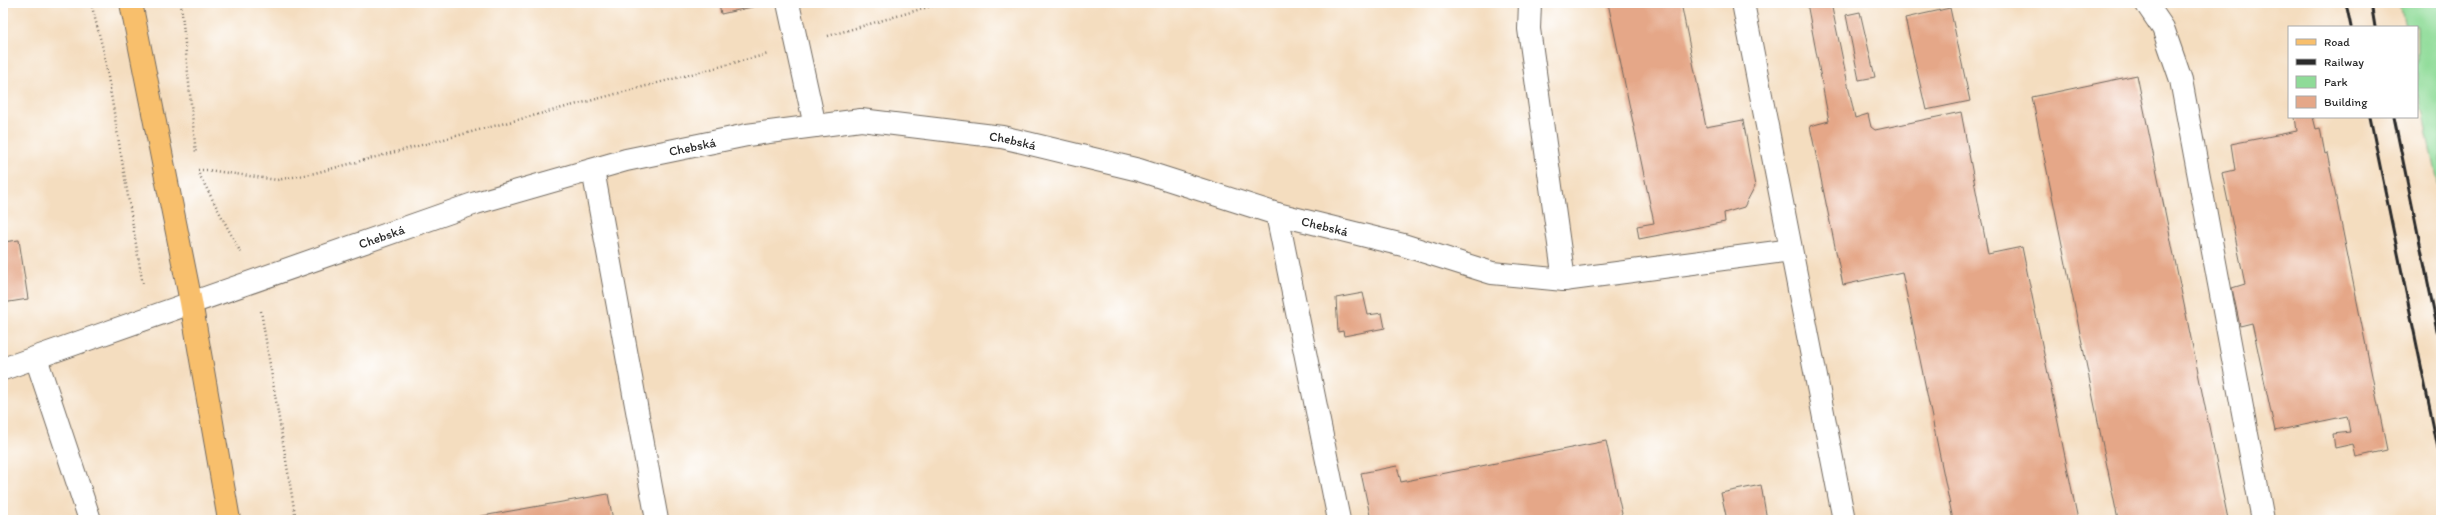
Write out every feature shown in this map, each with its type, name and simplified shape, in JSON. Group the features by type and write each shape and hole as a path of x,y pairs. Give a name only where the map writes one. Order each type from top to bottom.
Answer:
{"main road":[{"path":"131,3 191,302 229,520"}],"lane":[{"path":"788,3 796,46 815,126"},
{"path":"1530,3 1529,29 1564,280"},
{"path":"1743,3 1844,520"},
{"path":"2146,3 2164,28 2181,80 2263,520"},
{"name":"Chebská","path":"3,369 476,203 626,160 747,135 861,120 1002,137 1139,170 1277,214 1403,245 1492,273 1564,280 1791,250"},
{"path":"593,170 657,520"},
{"path":"1277,214 1339,520"},
{"path":"36,358 90,520"}],"path":[{"path":"91,3 104,53 148,318"},
{"path":"181,3 196,155"},
{"path":"197,170 208,170 277,180 315,173 683,78 942,3"},
{"path":"196,163 197,170 256,281 296,520"}],"green space":[{"path":"2400,3 2441,3 2441,202 2418,91 2418,26 2405,26"}],"building":[{"path":"719,3 765,3 765,4 721,14"},
{"path":"1608,3 1681,3 1706,127 1743,120 1755,186 1744,207 1724,213 1725,222 1639,239 1637,226 1654,223"},
{"path":"1807,3 1831,3 1855,118 1868,114 1871,127 1875,130 1961,112 1988,254 2022,247 2078,520 1953,520 1902,272 1843,285 1810,126 1829,121"},
{"path":"1950,8 1970,101 1926,110 1905,18"},
{"path":"1860,12 1875,77 1859,80 1846,15"},
{"path":"2137,75 2228,519 2223,520 2118,520 2032,97"},
{"path":"2295,118 2313,118 2316,129 2320,128 2325,154 2327,153 2387,450 2356,457 2353,444 2335,448 2333,434 2350,432 2347,416 2275,431 2252,323 2240,326 2232,288 2245,284 2222,173 2235,170 2231,144 2297,131"},
{"path":"19,240 28,299 3,303 3,242"},
{"path":"1363,293 1368,315 1382,313 1385,328 1344,336 1343,331 1338,332 1336,298"},
{"path":"1606,441 1622,514 1620,515 1621,520 1371,520 1361,473 1397,466 1401,482"},
{"path":"1761,485 1767,520 1727,520 1721,493"},
{"path":"608,494 613,520 465,520 465,519"}],"railway":[{"path":"2346,3 2351,26"},
{"path":"2371,3 2375,26"},
{"path":"2370,118 2441,463"},
{"path":"2394,118 2441,346"}]}
